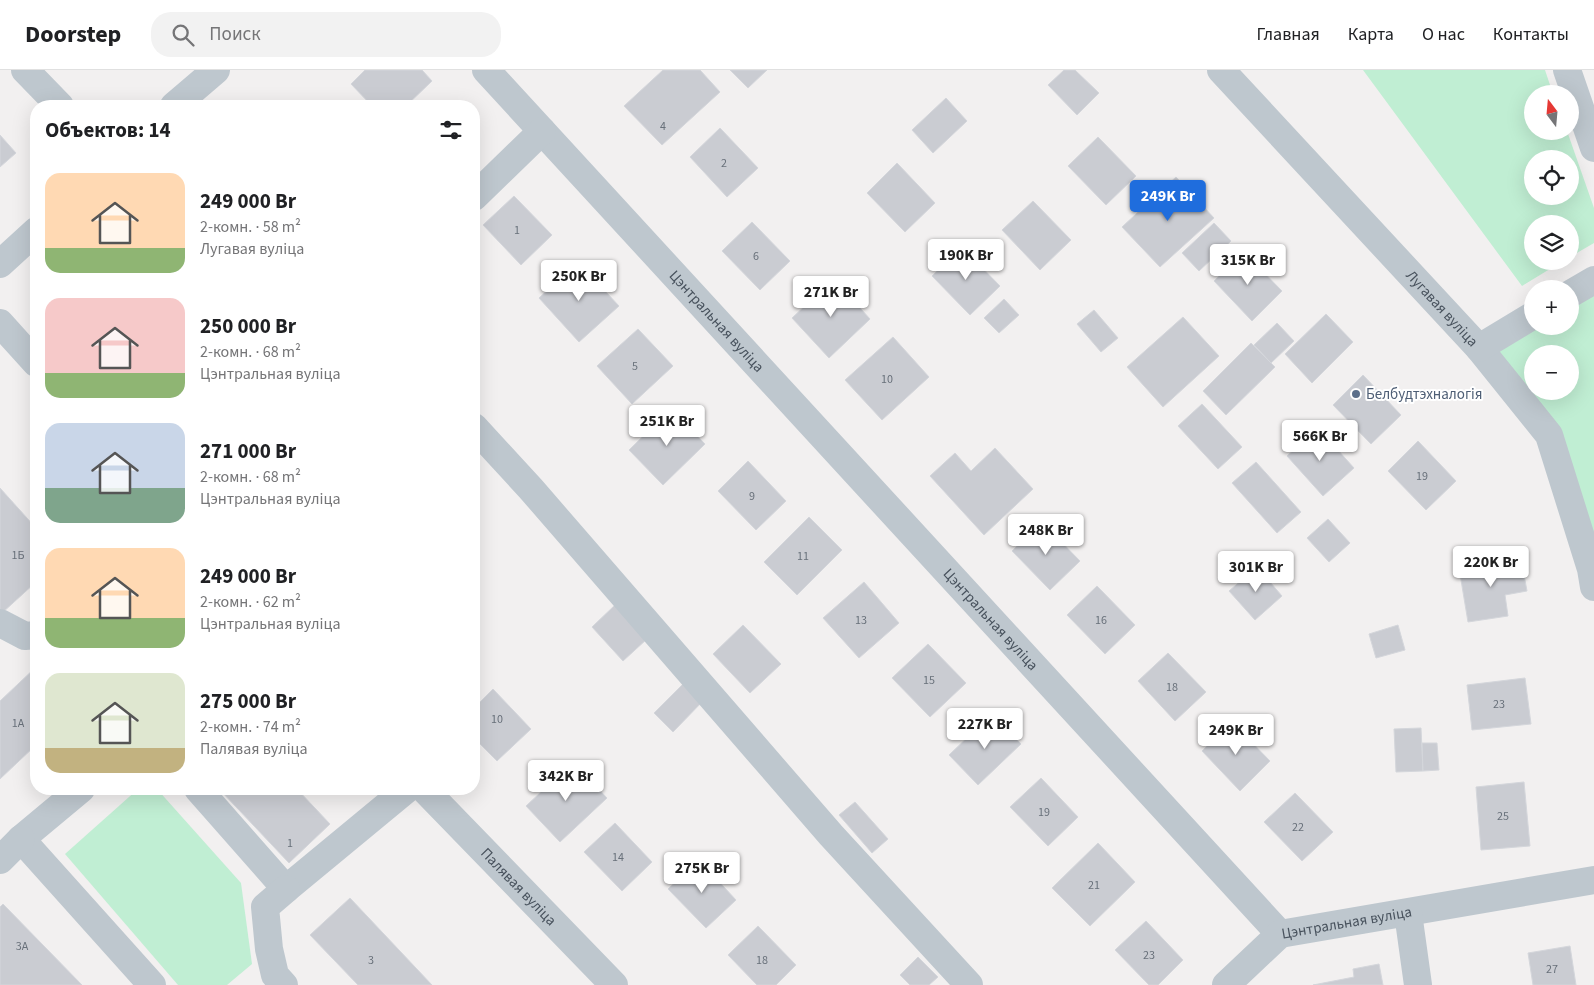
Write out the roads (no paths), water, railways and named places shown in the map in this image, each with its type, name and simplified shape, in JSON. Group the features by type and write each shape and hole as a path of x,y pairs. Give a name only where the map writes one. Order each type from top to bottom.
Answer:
{"street":[{"path":"25,70 54,100"},
{"path":"181,100 216,70"},
{"name":"Цэнтральная вуліца","path":"486,70 1280,934 1594,880"},
{"name":"Лугавая вуліца","path":"1221,70 1480,348 1549,435 1591,569 1594,587"},
{"path":"1567,70 1594,148"},
{"path":"480,191 542,132"},
{"path":"0,264 30,236"},
{"path":"1579,289 1594,280"},
{"path":"1480,348 1524,321"},
{"path":"0,323 30,356"},
{"path":"480,434 537,496 830,835 969,985"},
{"path":"0,623 25,636 30,636"},
{"path":"0,860 74,795"},
{"path":"203,795 286,889"},
{"path":"274,982 265,907 399,795"},
{"name":"Палявая вуліца","path":"430,795 614,985"},
{"path":"21,840 152,985"},
{"path":"1408,912 1418,985"},
{"path":"1226,985 1280,934"}],"place":[{"name":"Белбудтэхналогія","path":"1356,394"}]}
